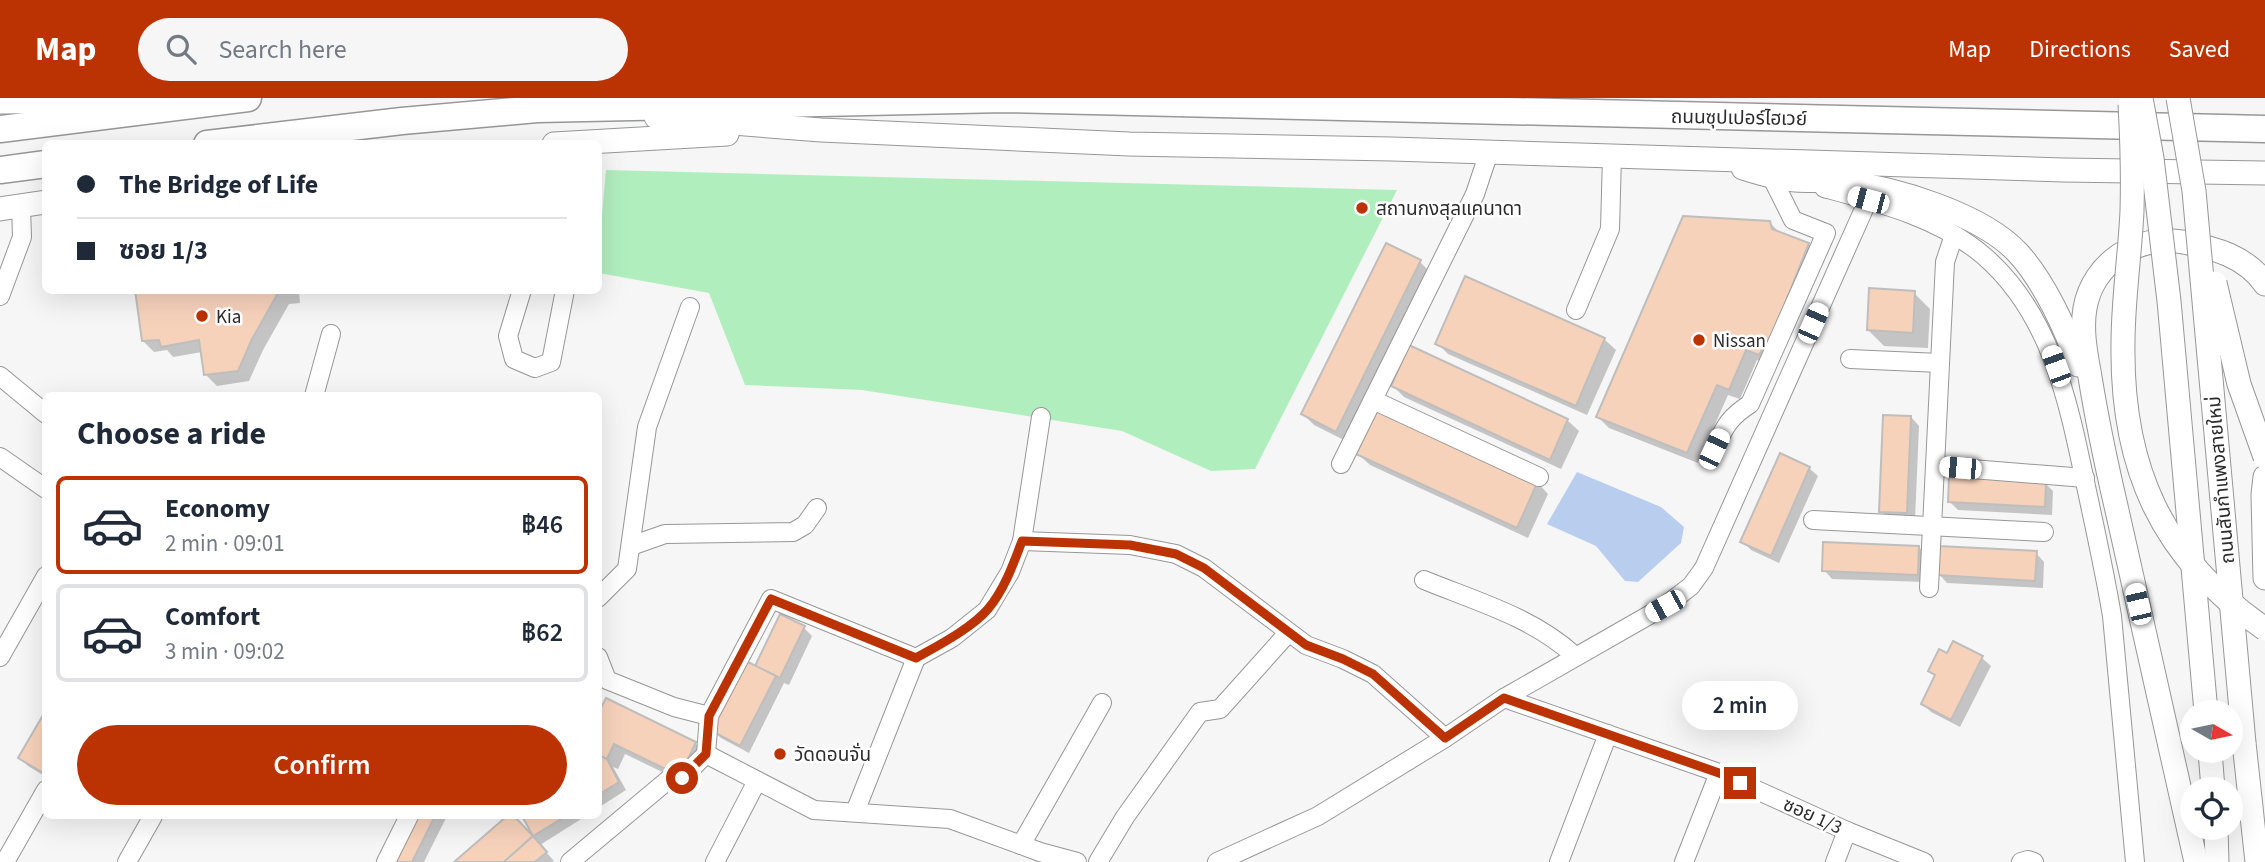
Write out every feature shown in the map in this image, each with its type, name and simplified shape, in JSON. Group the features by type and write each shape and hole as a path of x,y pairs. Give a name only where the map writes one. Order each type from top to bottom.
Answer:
{"highway":[{"path":"0,129 246,98"},
{"name":"ถนนซุปเปอร์ไฮเวย์","path":"241,140 402,121 537,109 1005,99 2265,129"},
{"path":"327,140 402,121"},
{"path":"0,170 42,165"}],"main road":[{"path":"0,102 246,98"},
{"path":"2130,98 2132,210 2122,344 2126,410 2133,455 2158,516 2177,546 2220,594 2265,629"},
{"name":"ถนนสันกำแพงสายใหม่","path":"2141,98 2152,158 2169,301 2205,700"},
{"name":"ถนนสันกำแพงสายใหม่","path":"2178,98 2194,191 2257,862"},
{"path":"563,109 821,130 1129,144 2264,174"},
{"path":"602,141 821,130"},
{"path":"1713,159 1782,178 1842,181 1876,187 1942,208 1997,236 2018,253 2070,339 2098,428"},
{"path":"2194,191 2232,360 2265,457"},
{"path":"2196,862 2098,428 2083,322 2085,306 2098,275 2116,256 2144,243 2176,241 2211,247 2244,262 2265,284"},
{"path":"2265,477 2265,578"},
{"path":"2216,840 2217,862"}],"street":[{"path":"1341,464 1475,194 1489,152"},
{"path":"1576,310 1610,229 1612,156"},
{"path":"1714,449 1734,414 1750,404 1826,233 1793,220 1782,178 1868,200 1924,219 1954,235 1984,256 2031,312 2047,343 2065,390 2112,616 2135,862"},
{"path":"1217,862 1318,816 1445,738 1504,698 1678,597 1691,586 1704,568 1868,200"},
{"path":"0,296 31,207"},
{"path":"1929,588 1945,262 1954,235"},
{"path":"521,294 508,336 514,359 535,368 551,362 564,294"},
{"path":"602,593 627,569 647,426 690,307"},
{"path":"315,392 331,334"},
{"path":"1850,359 1940,363"},
{"path":"0,376 42,411"},
{"path":"1373,400 1539,477"},
{"path":"855,812 916,658 952,638 987,610 1010,572 1022,541 1041,417"},
{"path":"0,457 42,486"},
{"path":"1935,466 2085,478"},
{"path":"631,546 666,534 793,532 805,525 817,508"},
{"path":"1813,520 2044,532"},
{"path":"1022,541 1130,545 1176,554 1204,568 1306,645 1373,674 1445,738"},
{"path":"1423,580 1521,620 1560,642 1575,656"},
{"path":"0,657 42,583"},
{"path":"570,862 668,780 682,778 706,754 709,716 771,599 916,658"},
{"path":"1098,862 1125,817 1200,712 1220,709 1288,633"},
{"path":"602,667 607,680 674,707 709,716"},
{"name":"ซอย 1/3","path":"1504,698 1719,773 1847,831 1924,862"},
{"path":"1021,845 1102,703"},
{"path":"1559,862 1608,734"},
{"path":"706,754 814,810 950,819 1077,862"},
{"path":"1684,862 1719,773"},
{"path":"715,862 757,781"},
{"path":"5,862 42,797"},
{"path":"127,862 151,819"},
{"path":"386,862 408,819"},
{"path":"1835,862 1847,831"},
{"path":"2021,862 2034,862"}],"green space":[{"path":"606,170 1397,190 1255,469 1211,471 1122,431 862,390 745,385 709,293 602,274 602,215"}],"water":[{"path":"1577,472 1661,507 1684,527 1681,543 1638,582 1625,581 1596,546 1547,524"}],"building":[{"name":"Nissan","path":"1683,216 1770,221 1772,229 1809,243 1775,329 1759,355 1746,350 1729,390 1717,385 1687,453 1596,417"},
{"path":"1386,243 1421,260 1336,432 1301,414"},
{"path":"1465,276 1605,338 1576,406 1435,344"},
{"path":"1869,288 1915,291 1913,333 1867,330"},
{"name":"Kia","path":"136,294 277,294 252,339 238,371 204,375 199,340 161,347 159,340 142,341"},
{"path":"1409,345 1568,419 1550,460 1391,386"},
{"path":"1378,407 1538,481 1517,528 1356,454"},
{"path":"1883,415 1911,416 1907,513 1879,512"},
{"path":"1780,453 1810,467 1771,556 1740,542"},
{"path":"1949,476 2046,481 2045,507 1948,502"},
{"path":"1823,542 1919,546 1918,575 1822,571"},
{"path":"1938,546 2037,551 2035,581 1937,575"},
{"path":"780,614 805,626 780,678 755,666"},
{"path":"1953,641 1983,656 1951,720 1921,704 1935,675 1928,671 1939,649 1947,653"},
{"path":"746,661 776,676 740,746 710,730"},
{"path":"606,698 696,742 680,776 614,744 607,759 602,757 602,706"},
{"path":"42,717 42,772 18,758"},
{"path":"602,757 607,759 619,782 602,793"},
{"path":"415,819 434,819 412,862 394,861"},
{"path":"504,819 517,819 533,836 504,862 454,862"},
{"path":"524,819 561,819 533,836"},
{"path":"533,836 547,852 535,862 504,862"}],"place":[{"name":"สถานกงสุลแคนาดา","path":"1362,208"},
{"name":"Kia","path":"202,316"},
{"name":"Nissan","path":"1699,340"},
{"name":"วัดดอนจั่น","path":"780,754"}],"route":[{"path":"682,778 706,754 709,716 771,599 916,658 952,638 987,610 1010,572 1022,541 1130,545 1176,554 1204,568 1306,645 1373,674 1445,738 1504,698 1719,773 1740,783"}]}
